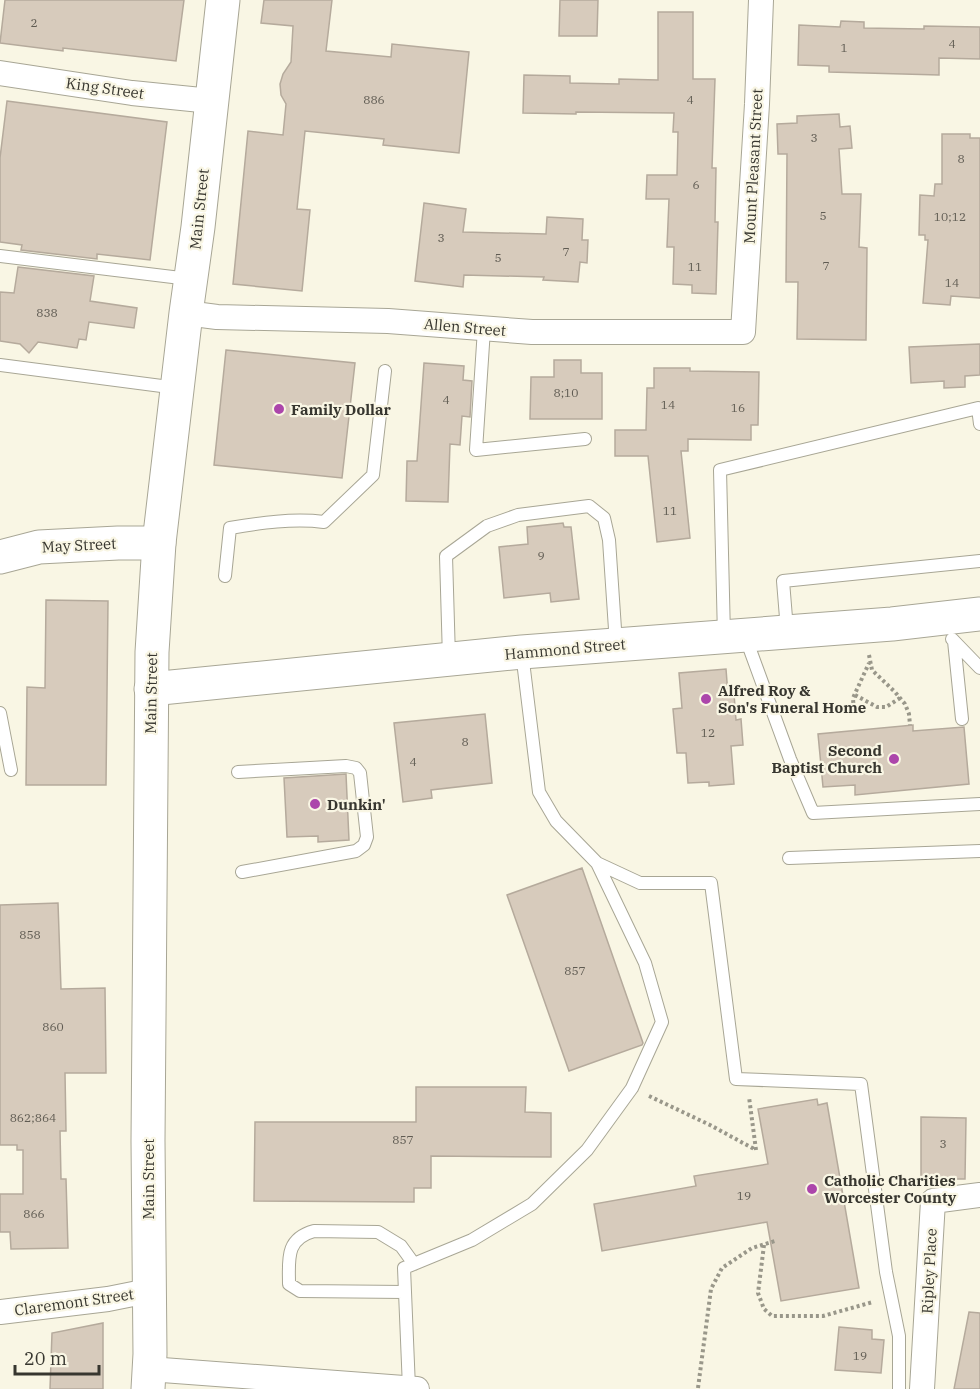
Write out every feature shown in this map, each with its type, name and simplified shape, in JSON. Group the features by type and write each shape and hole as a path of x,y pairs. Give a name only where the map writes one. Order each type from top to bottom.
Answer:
{"main road":[{"name":"Main Street","path":"149,1379 148,1141 152,652 159,543 223,0"},
{"name":"May Street","path":"0,558 39,547 159,543"},
{"name":"Hammond Street","path":"151,689 522,652 892,624 944,630 980,614"}],"street":[{"name":"Mount Pleasant Street","path":"743,333 761,0"},
{"name":"King Street","path":"0,73 132,93 211,101"},
{"name":"Allen Street","path":"186,314 217,317 388,321 532,332 743,333"},
{"name":"Ripley Place","path":"922,1389 933,1201 980,1195"},
{"name":"Claremont Street","path":"0,1312 108,1299 148,1291"},
{"path":"149,1379 417,1389"}],"lane":[{"path":"0,256 191,279"},
{"path":"484,329 476,450 585,439"},
{"path":"0,365 178,388"},
{"path":"225,576 230,528 310,520 324,522 374,475 385,371"},
{"path":"980,424 978,408 720,470 734,636 813,813 980,804"},
{"path":"449,660 446,556 487,526 518,515 590,506 604,518 609,540 616,645"},
{"path":"787,632 783,581 980,561"},
{"path":"944,630 980,669"},
{"path":"944,630 962,719"},
{"path":"409,1388 404,1268 472,1240 532,1204 587,1150 632,1088 662,1022 645,963 597,863 556,821 539,792 522,652"},
{"path":"0,713 11,770"},
{"path":"238,772 346,766 356,768 360,773 367,837 364,845 356,851 242,872"},
{"path":"789,858 980,852"},
{"path":"597,863 640,883 711,883 736,1079 861,1084 884,1260 899,1336 899,1389"},
{"path":"405,1292 300,1292 289,1284 289,1255 294,1242 314,1231 378,1232 401,1246 414,1264"}],"path":[{"path":"854,715 855,695 870,663 872,670 905,704 910,725"},
{"path":"855,695 877,707 886,707 900,698"},
{"path":"632,1088 756,1150 747,1080"},
{"path":"698,1388 711,1289 722,1268 752,1248 774,1241"},
{"path":"764,1245 758,1293 764,1309 772,1316 823,1316 891,1297"}],"building":[{"path":"5,0 184,0 176,61 0,43"},
{"path":"264,0 332,0 326,51 391,57 392,44 469,52 459,153 383,145 384,139 305,131 297,209 310,210 302,291 233,284 248,131 283,135 286,104 281,95 280,84 291,62 293,26 261,23"},
{"path":"560,0 598,0 597,36 559,36"},
{"path":"658,12 693,12 693,79 715,79 712,168 716,168 715,222 718,222 716,294 692,293 692,285 673,284 674,247 667,247 669,199 646,199 647,175 677,175 678,132 673,132 674,113 523,113 524,75 570,76 570,83 619,84 619,79 658,80"},
{"path":"841,21 864,22 864,28 980,27 980,59 939,58 939,75 829,72 829,66 798,65 799,25 840,27"},
{"path":"7,101 167,122 150,260 97,254 97,259 21,250 22,245 0,242 0,158"},
{"path":"839,114 840,127 850,126 852,148 839,149 842,194 861,194 859,247 867,248 866,340 797,339 798,282 786,282 787,154 778,154 777,124 797,123 797,116"},
{"path":"942,134 970,134 970,138 980,138 980,298 951,296 950,305 923,303 928,240 925,240 925,235 919,235 920,195 934,196 935,184 942,184"},
{"path":"424,203 466,209 463,232 546,234 547,217 583,219 582,240 588,240 587,263 580,262 578,282 543,280 544,277 464,275 463,287 415,281"},
{"path":"18,267 94,276 90,301 137,308 134,328 89,322 86,340 79,339 77,348 38,342 29,353 20,344 0,341 0,292 14,293"},
{"path":"980,344 980,375 965,376 965,387 944,388 944,381 911,383 909,347"},
{"path":"226,350 355,363 342,478 214,465"},
{"path":"554,360 581,360 581,373 602,373 602,419 530,419 531,377 554,377"},
{"path":"424,363 464,366 463,380 472,381 470,417 462,416 460,445 450,444 448,502 406,501 407,461 417,461"},
{"path":"654,368 759,372 758,425 751,425 751,440 688,439 688,451 681,451 690,538 657,542 648,456 615,456 615,430 646,430 647,388 654,388"},
{"path":"563,523 564,527 571,527 579,599 551,602 550,593 504,598 499,547 528,544 527,527"},
{"path":"46,600 108,601 106,785 26,785 27,687 45,688"},
{"path":"726,669 728,695 734,694 736,720 741,719 743,745 731,746 734,784 709,786 709,782 688,783 686,753 677,753 673,709 682,708 679,673"},
{"path":"485,714 492,783 431,790 432,798 403,802 394,723"},
{"name":"Second Baptist Church","path":"913,725 913,731 964,727 969,784 855,795 855,785 823,787 818,734"},
{"path":"346,774 349,840 318,842 318,836 287,837 284,778"},
{"path":"582,868 643,1043 569,1071 507,895"},
{"path":"58,903 61,989 105,988 106,1073 65,1073 66,1131 60,1131 61,1179 66,1179 68,1248 11,1249 10,1232 0,1232 0,1194 23,1194 23,1150 17,1150 17,1145 0,1145 0,905"},
{"path":"416,1087 526,1087 525,1112 551,1113 551,1157 431,1156 431,1188 414,1188 414,1202 254,1201 255,1122 416,1122"},
{"path":"817,1099 818,1105 827,1103 859,1288 781,1301 767,1222 602,1251 594,1204 696,1186 694,1176 768,1164 758,1109"},
{"path":"921,1117 966,1118 965,1179 921,1179"},
{"path":"969,1312 980,1313 980,1389 954,1389"},
{"path":"103,1323 103,1389 50,1389 52,1333"},
{"path":"839,1327 872,1330 872,1339 884,1340 881,1373 835,1370"}],"place":[{"name":"Family Dollar","path":"279,409"},
{"name":"Alfred Roy & Son's Funeral Home","path":"706,699"},
{"name":"Second Baptist Church","path":"894,759"},
{"name":"Dunkin'","path":"315,804"},
{"name":"Catholic Charities Worcester County","path":"812,1189"}]}
